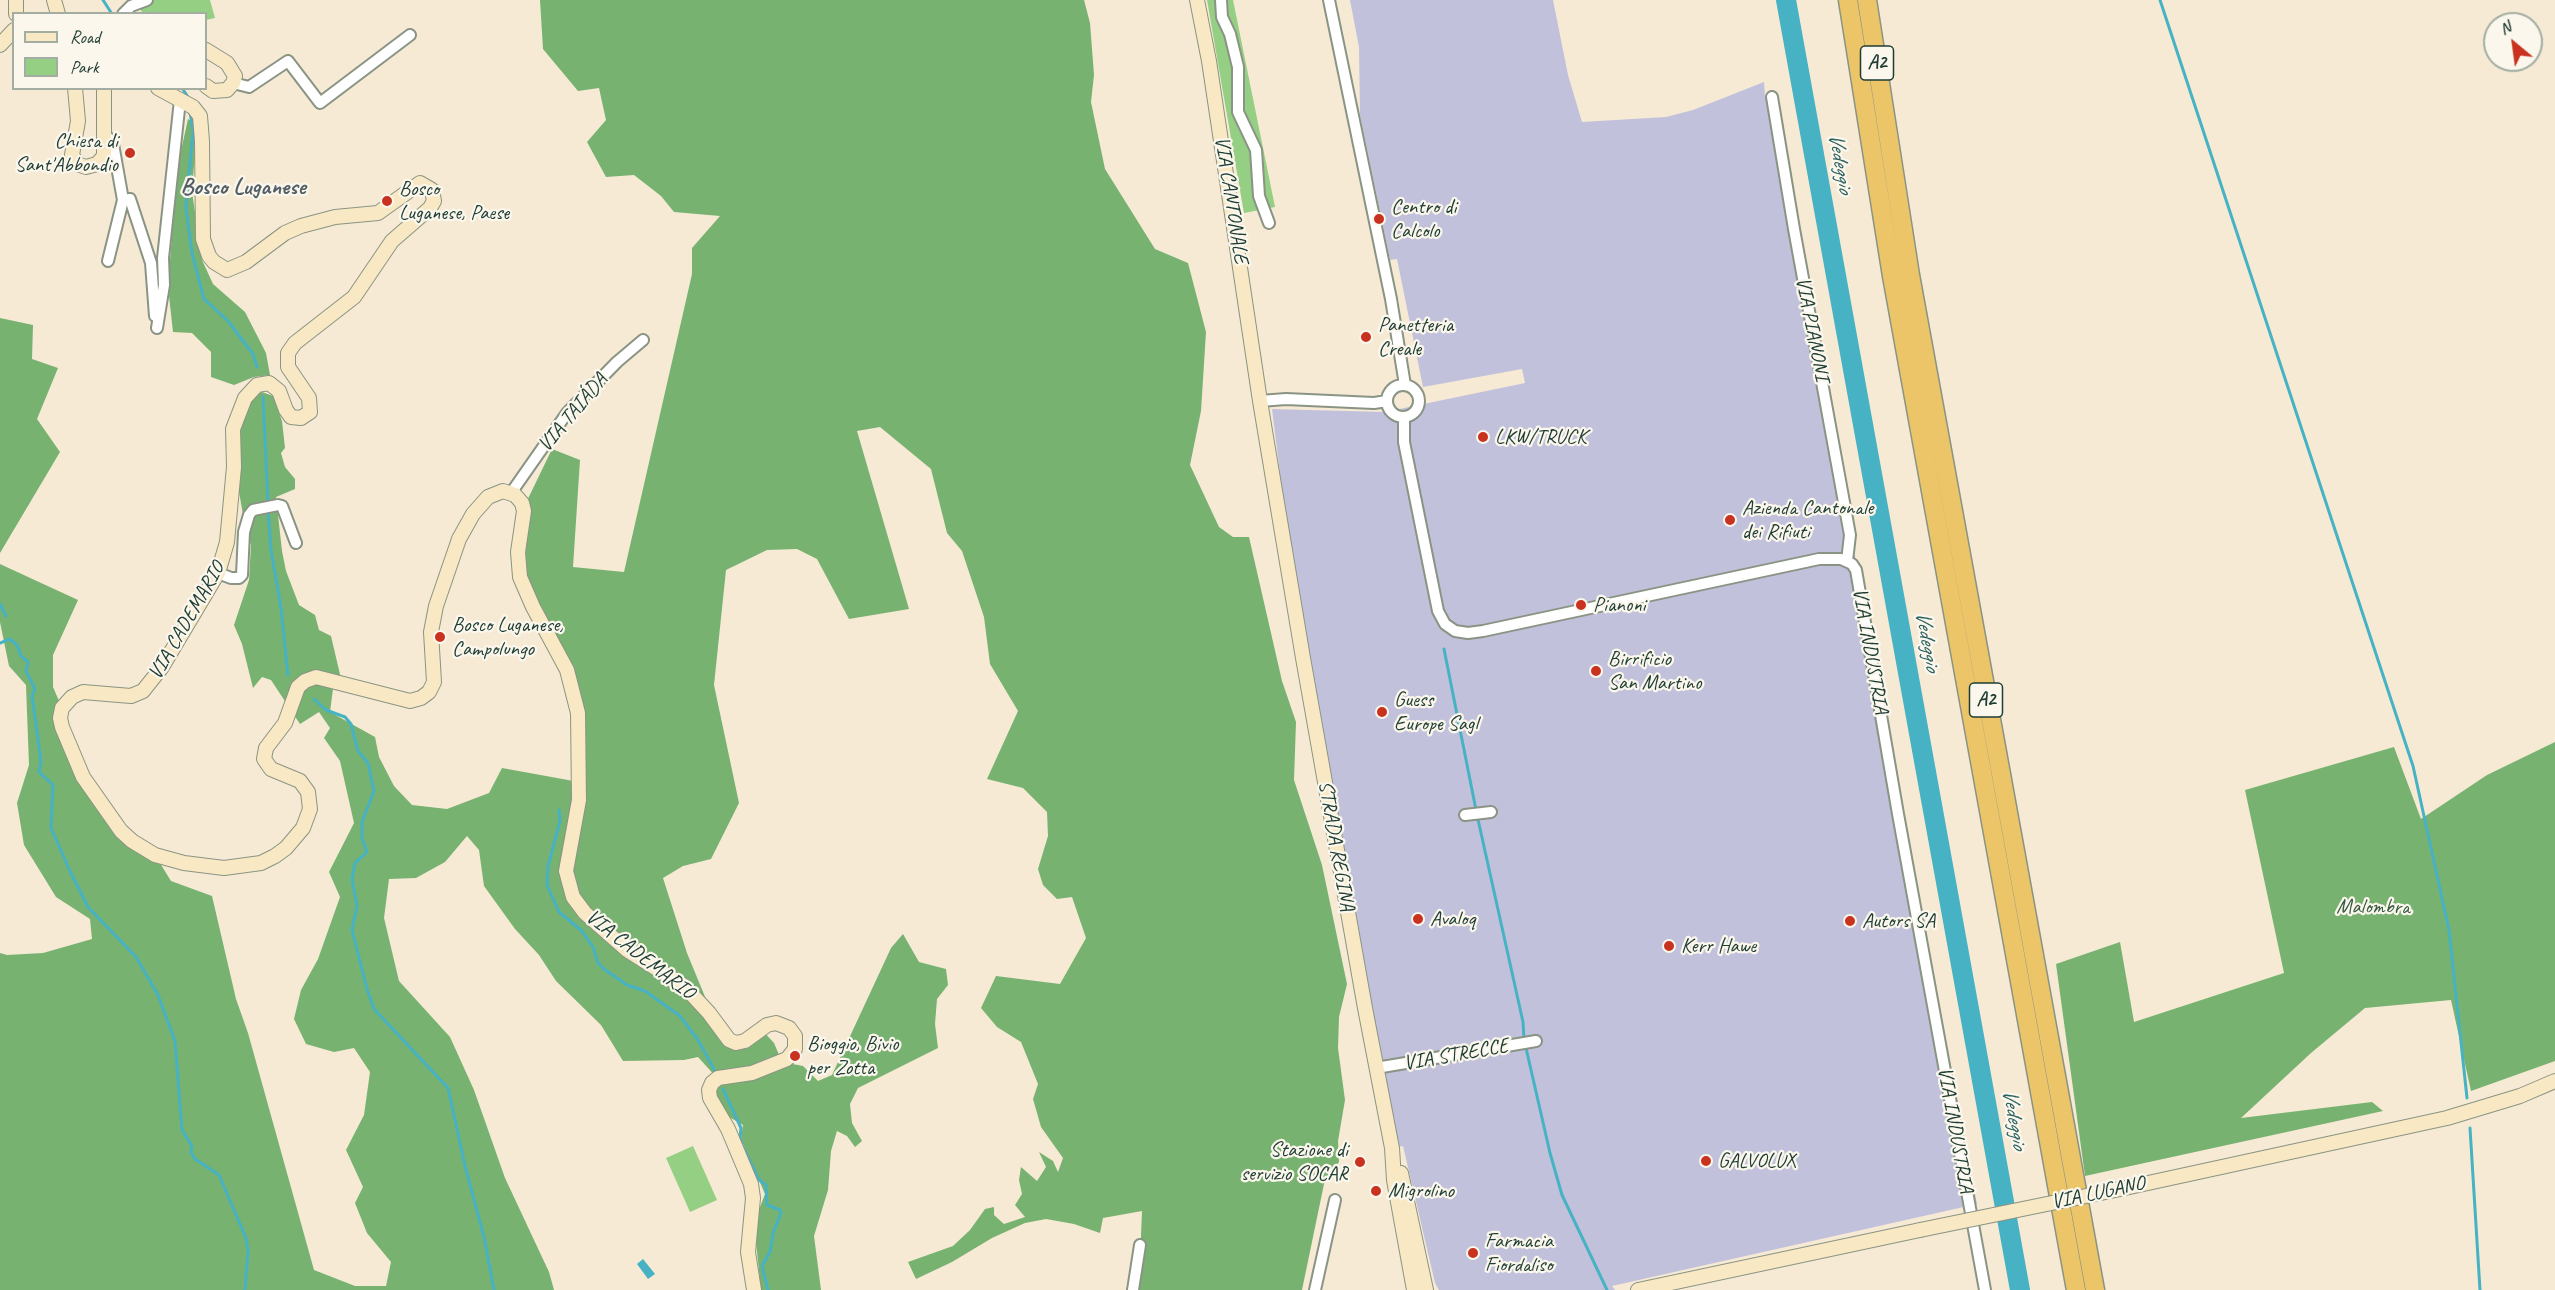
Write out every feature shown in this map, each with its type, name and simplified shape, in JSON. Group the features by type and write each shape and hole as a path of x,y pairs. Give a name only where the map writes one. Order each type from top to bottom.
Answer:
{"highway":[{"name":"A2","path":"1848,0 1892,276 2076,1290"},
{"name":"A2","path":"1868,0 1910,275 2095,1290"}],"street":[{"path":"125,12 131,6 147,0"},
{"name":"VIA CANTONALE","path":"1197,0 1238,243 1260,401"},
{"path":"1221,0 1222,17 1230,34 1238,67 1238,112 1256,150 1260,196 1269,223"},
{"path":"1329,0 1391,299 1405,385"},
{"path":"0,45 12,32"},
{"path":"233,83 249,87 288,61 320,103 410,34"},
{"path":"207,51 230,65 235,76 227,90 217,92 207,87"},
{"path":"75,90 78,121 71,149 77,164 86,167 92,167 101,160 105,150 104,90"},
{"path":"123,200 130,199 151,263 152,302 157,328 164,285 163,258 185,103 162,90"},
{"name":"VIA PIANONI","path":"1772,98 1850,535 1847,561"},
{"name":"VIA CADEMARIO","path":"185,103 197,111 202,124 203,239 214,262 227,270 246,262 285,233 301,226 335,217 378,213 420,183 429,186 434,197 430,208 388,246 354,297 295,343 288,352 288,367 311,402 310,412 301,418 291,417 279,391 269,383 256,385 245,398 233,429 234,467 227,542 218,573 148,687 140,694 131,696 90,692 77,694 65,703 60,718 67,741 83,777 121,831 132,841 155,855 184,863 224,868 261,863 275,856 295,839 307,822 310,804 306,787 296,778 271,769 264,756 268,744 285,723 298,687 305,681 316,677 410,701 421,698 429,692 434,682 432,632 436,606 459,539 473,514 488,496 500,491 511,493 520,500 524,511 518,552 520,577 532,607 567,670 578,713 579,800 566,871 573,897 585,913 620,944 684,986 729,1040 736,1043 745,1041 767,1025 776,1023 786,1025 795,1036 795,1049 787,1059 752,1073 718,1078 709,1090 751,1184 753,1198 748,1252 754,1290"},
{"path":"105,134 113,144 123,200 108,261"},
{"name":"VIA TAIÁDA","path":"511,493 567,413 617,362 643,340"},
{"path":"1405,385 1415,389 1420,399 1417,409 1404,417 1395,414 1387,401 1395,387 1405,385"},
{"path":"1260,401 1286,399 1374,403 1387,401"},
{"name":"STRADA REGINA","path":"1260,401 1320,758 1392,1148 1394,1180 1414,1290"},
{"name":"VIA INDUSTRIA","path":"1404,417 1404,442 1438,611 1445,624 1455,631 1468,633 1483,631 1819,559 1847,561 1856,570 1984,1290"},
{"path":"218,573 231,578 239,578 242,575 244,532 249,515 253,510 280,505 285,510 296,543"},
{"path":"1468,815 1488,813"},
{"name":"VIA STRECCE","path":"1376,1068 1536,1041"},
{"name":"VIA LUGANO","path":"1638,1290 2447,1118 2520,1096 2555,1081"},
{"path":"1392,1148 1403,1178 1426,1286"},
{"path":"1315,1290 1335,1200"},
{"path":"1402,1223 1407,1290"},
{"path":"1133,1290 1140,1245"}],"shaded area":[{"path":"1350,0 1553,0 1568,75 1582,122 1666,117 1693,110 1764,82 1765,96 1770,99 1777,98 1854,550 1977,1204 1612,1286 1615,1290 1439,1290 1435,1283 1403,1146 1392,1148 1303,658 1272,409 1385,412 1525,383 1522,369 1423,387 1397,259 1390,260 1360,115 1359,47"}],"green space":[{"path":"147,0 210,0 215,18 207,20 207,12 142,12 139,3"},
{"path":"540,0 1084,0 1090,23 1094,75 1091,102 1105,169 1155,249 1188,263 1206,332 1201,411 1190,465 1219,527 1233,537 1249,537 1282,681 1296,722 1294,780 1322,865 1347,984 1339,1017 1338,1048 1345,1100 1338,1141 1339,1162 1324,1184 1302,1290 1135,1290 1140,1261 1142,1211 1103,1218 1100,1233 1074,1224 1046,1219 1025,1223 916,1279 908,1262 953,1246 970,1230 985,1209 994,1207 994,1215 1004,1224 1025,1217 1015,1205 1022,1194 1019,1180 1021,1167 1037,1181 1046,1167 1039,1152 1053,1161 1058,1172 1063,1158 1041,1127 1033,1099 1038,1084 1021,1042 997,1027 981,1008 996,976 1060,984 1086,938 1072,897 1057,899 1043,885 1038,869 1048,836 1047,812 1023,788 987,779 1018,711 990,664 984,617 962,551 947,533 931,469 880,427 857,431 909,609 849,619 817,559 797,549 767,550 726,570 714,685 739,803 711,859 683,866 663,878 687,953 715,1021 729,1040 761,1029 774,1043 782,1062 803,1066 818,1081 832,1075 891,948 903,934 919,962 946,969 948,985 937,999 935,1024 938,1048 858,1088 850,1104 852,1123 862,1141 855,1147 847,1136 837,1131 831,1151 828,1190 814,1236 821,1290 761,1290 754,1223 765,1194 741,1139 743,1125 717,1110 713,1103 717,1078 698,1057 684,1060 623,1061 601,1025 556,981 539,955 515,929 484,886 479,850 467,836 445,862 416,878 389,879 384,918 399,981 450,1037 474,1090 505,1178 549,1272 554,1290 0,1290 0,953 7,955 43,953 92,939 90,919 56,897 24,845 17,803 29,765 26,685 9,666 0,622 0,564 78,600 53,655 53,687 62,708 60,715 107,814 155,855 171,881 212,896 236,999 248,1033 314,1270 355,1286 386,1286 391,1262 367,1233 355,1203 363,1187 346,1150 364,1115 370,1072 354,1048 334,1052 306,1044 294,1019 301,990 318,959 340,897 329,872 354,823 340,761 324,738 330,728 319,712 300,724 271,680 262,677 253,688 242,644 234,625 249,580 251,545 246,532 238,486 239,436 245,412 252,397 262,392 273,396 282,421 285,448 281,453 285,467 295,479 295,489 276,497 282,551 286,571 299,605 315,615 319,630 331,636 342,683 334,681 330,712 375,737 379,757 394,786 412,805 447,809 489,793 502,768 579,782 575,698 520,577 524,507 552,449 580,460 573,567 624,572 692,274 692,248 720,216 674,212 661,196 634,175 606,177 587,142 606,120 599,88 578,91 543,49"},
{"path":"1207,0 1233,0 1275,207 1244,213"},
{"path":"188,119 197,125 192,192 202,260 213,284 245,312 266,353 270,375 254,377 234,385 211,377 211,352 192,333 173,332 168,287 177,169"},
{"path":"0,318 33,325 32,359 58,368 37,419 60,452 0,553"},
{"name":"Malombra","path":"2555,742 2555,1061 2471,1091 2451,1000 2365,1008 2311,1053 2241,1118 2372,1102 2383,1111 2085,1176 2056,964 2120,942 2134,1022 2284,973 2245,790 2394,747 2421,819 2487,775"},
{"path":"693,1146 717,1200 690,1212 666,1158"}],"water":[{"path":"643,1259 655,1274 648,1279 637,1264"}],"waterway":[{"path":"103,0 111,12"},
{"name":"Vedeggio","path":"1786,0 2020,1290"},
{"path":"2160,0 2413,766 2449,930 2467,1098"},
{"path":"183,90 188,97"},
{"path":"190,112 193,131 186,208 192,253 204,299 228,321 253,354 257,367"},
{"path":"263,397 268,503"},
{"path":"268,510 271,550 281,608 288,675"},
{"path":"0,604 6,616"},
{"path":"0,643 10,639 17,645 21,656 28,662 26,671 35,689 32,696 41,761 39,772 53,785 51,828 70,871 88,907 136,957 158,995 175,1041 182,1130 192,1146 191,1152 195,1159 219,1175 246,1238 248,1252 245,1290"},
{"path":"1444,649 1477,815 1523,1022 1524,1039"},
{"path":"314,699 326,710 345,717 351,724 358,751 368,763 374,791 362,822 362,838 367,852 355,863 352,879 357,906 352,930 367,989 374,1009 448,1088 484,1237 494,1290"},
{"path":"559,810 560,821 548,866 547,885 559,912 582,931 593,947 598,963 604,969 627,985 645,991 680,1016 698,1040 715,1071"},
{"path":"1526,1048 1562,1195 1607,1290"},
{"path":"723,1089 741,1128 742,1145 759,1180 766,1185 767,1205 780,1210 781,1213 773,1233 770,1252 762,1266 768,1290"},
{"path":"2470,1128 2480,1290"}],"place":[{"name":"Chiesa di Sant'Abbondio","path":"130,153"},
{"name":"Bosco Luganese, Paese","path":"387,201"},
{"name":"Centro di Calcolo","path":"1379,219"},
{"name":"Panetteria Creale","path":"1366,337"},
{"name":"LKW/TRUCK","path":"1483,437"},
{"name":"Azienda Cantonale dei Rifiuti","path":"1730,520"},
{"name":"Pianoni","path":"1581,605"},
{"name":"Bosco Luganese, Campolungo","path":"440,637"},
{"name":"Birrificio San Martino","path":"1596,671"},
{"name":"Guess Europe Sagl","path":"1382,712"},
{"name":"Avaloq","path":"1418,919"},
{"name":"Autors SA","path":"1850,921"},
{"name":"Kerr Hawe","path":"1669,946"},
{"name":"Bioggio, Bivio per Zotta","path":"795,1056"},
{"name":"GALVOLUX","path":"1706,1161"},
{"name":"Stazione di servizio SOCAR","path":"1360,1162"},
{"name":"Migrolino","path":"1376,1191"},
{"name":"Farmacia Fiordaliso","path":"1473,1253"}],"district":[{"name":"Bosco Luganese","path":"243,188"}]}
